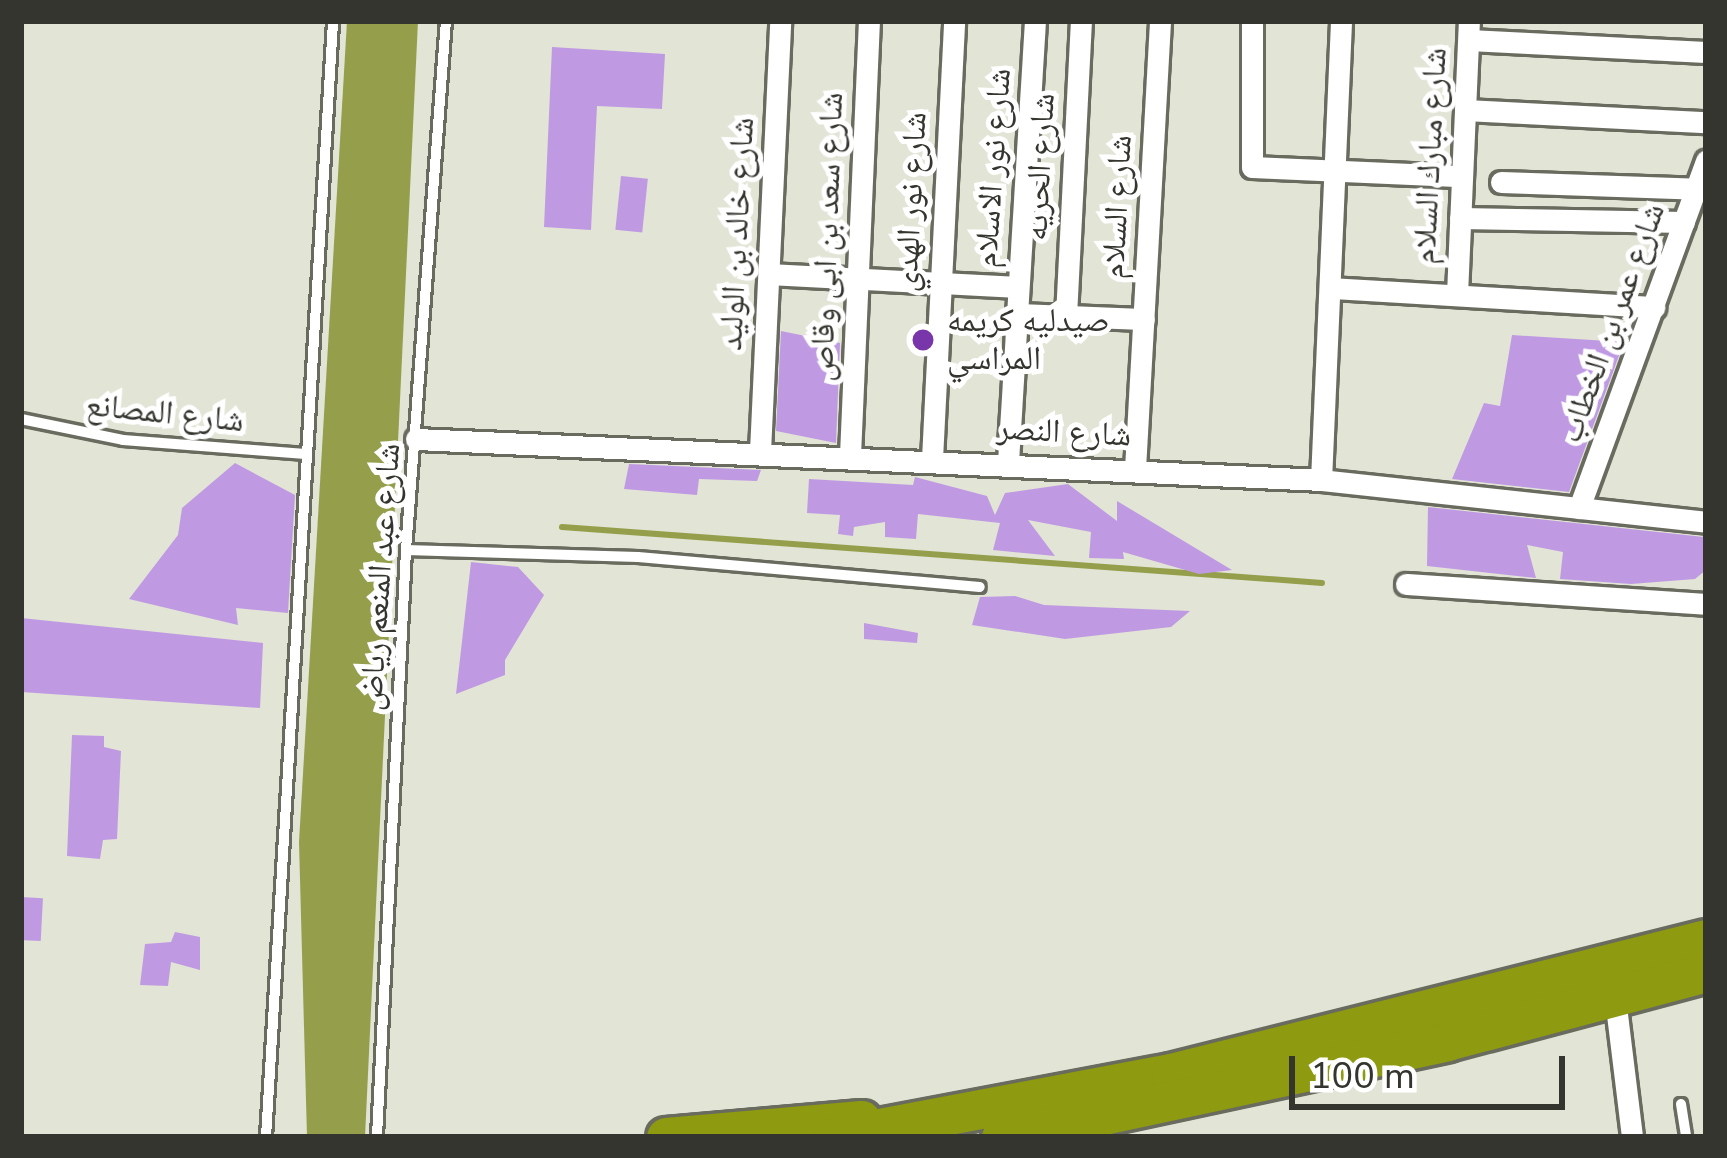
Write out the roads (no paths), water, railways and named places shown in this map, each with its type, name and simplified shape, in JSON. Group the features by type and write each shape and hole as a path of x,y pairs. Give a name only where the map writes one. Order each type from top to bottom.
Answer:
{"highway":[{"path":"832,1137 1171,1073 1706,939"},
{"path":"1001,1137 1615,998 1706,973"},
{"path":"666,1137 833,1119 902,1126"}],"street":[{"name":"شارع خالد بن الوليد","path":"760,451 781,21"},
{"name":"شارع سعد بن ابى وقاص","path":"850,455 869,21"},
{"name":"شارع نور الهدي","path":"932,459 954,21"},
{"name":"شارع نور الاسلام","path":"1008,462 1035,21"},
{"name":"شارع الحريه","path":"1066,316 1081,21"},
{"name":"شارع السلام","path":"1135,469 1160,21"},
{"path":"1252,21 1246,156 1264,171 1462,176"},
{"path":"1321,480 1341,21"},
{"path":"1469,30 1706,52"},
{"name":"شارع مبارك السلام","path":"1456,294 1469,30"},
{"path":"1465,110 1706,122"},
{"name":"شارع عمر بن الخطاب","path":"1579,508 1706,161"},
{"path":"1502,182 1697,189"},
{"path":"1460,218 1684,221"},
{"path":"769,274 1018,287"},
{"path":"1331,288 1654,308"},
{"path":"1017,314 1144,319"},
{"name":"شارع النصر","path":"416,439 1008,462 1321,480 1706,522"},
{"path":"1406,584 1706,604"},
{"path":"1615,998 1632,1137"}],"lane":[{"path":"266,1137 333,21"},
{"name":"شارع عبد المنعم رياض","path":"377,1137 406,550 446,21"},
{"name":"شارع المصانع","path":"21,419 123,440 305,454"},
{"path":"406,550 638,557 980,587"},
{"path":"1682,1104 1686,1137"}],"waterway":[{"path":"562,527 1322,583"}],"place":[{"name":"صيدليه كريمه المراسي","path":"923,340"}]}
